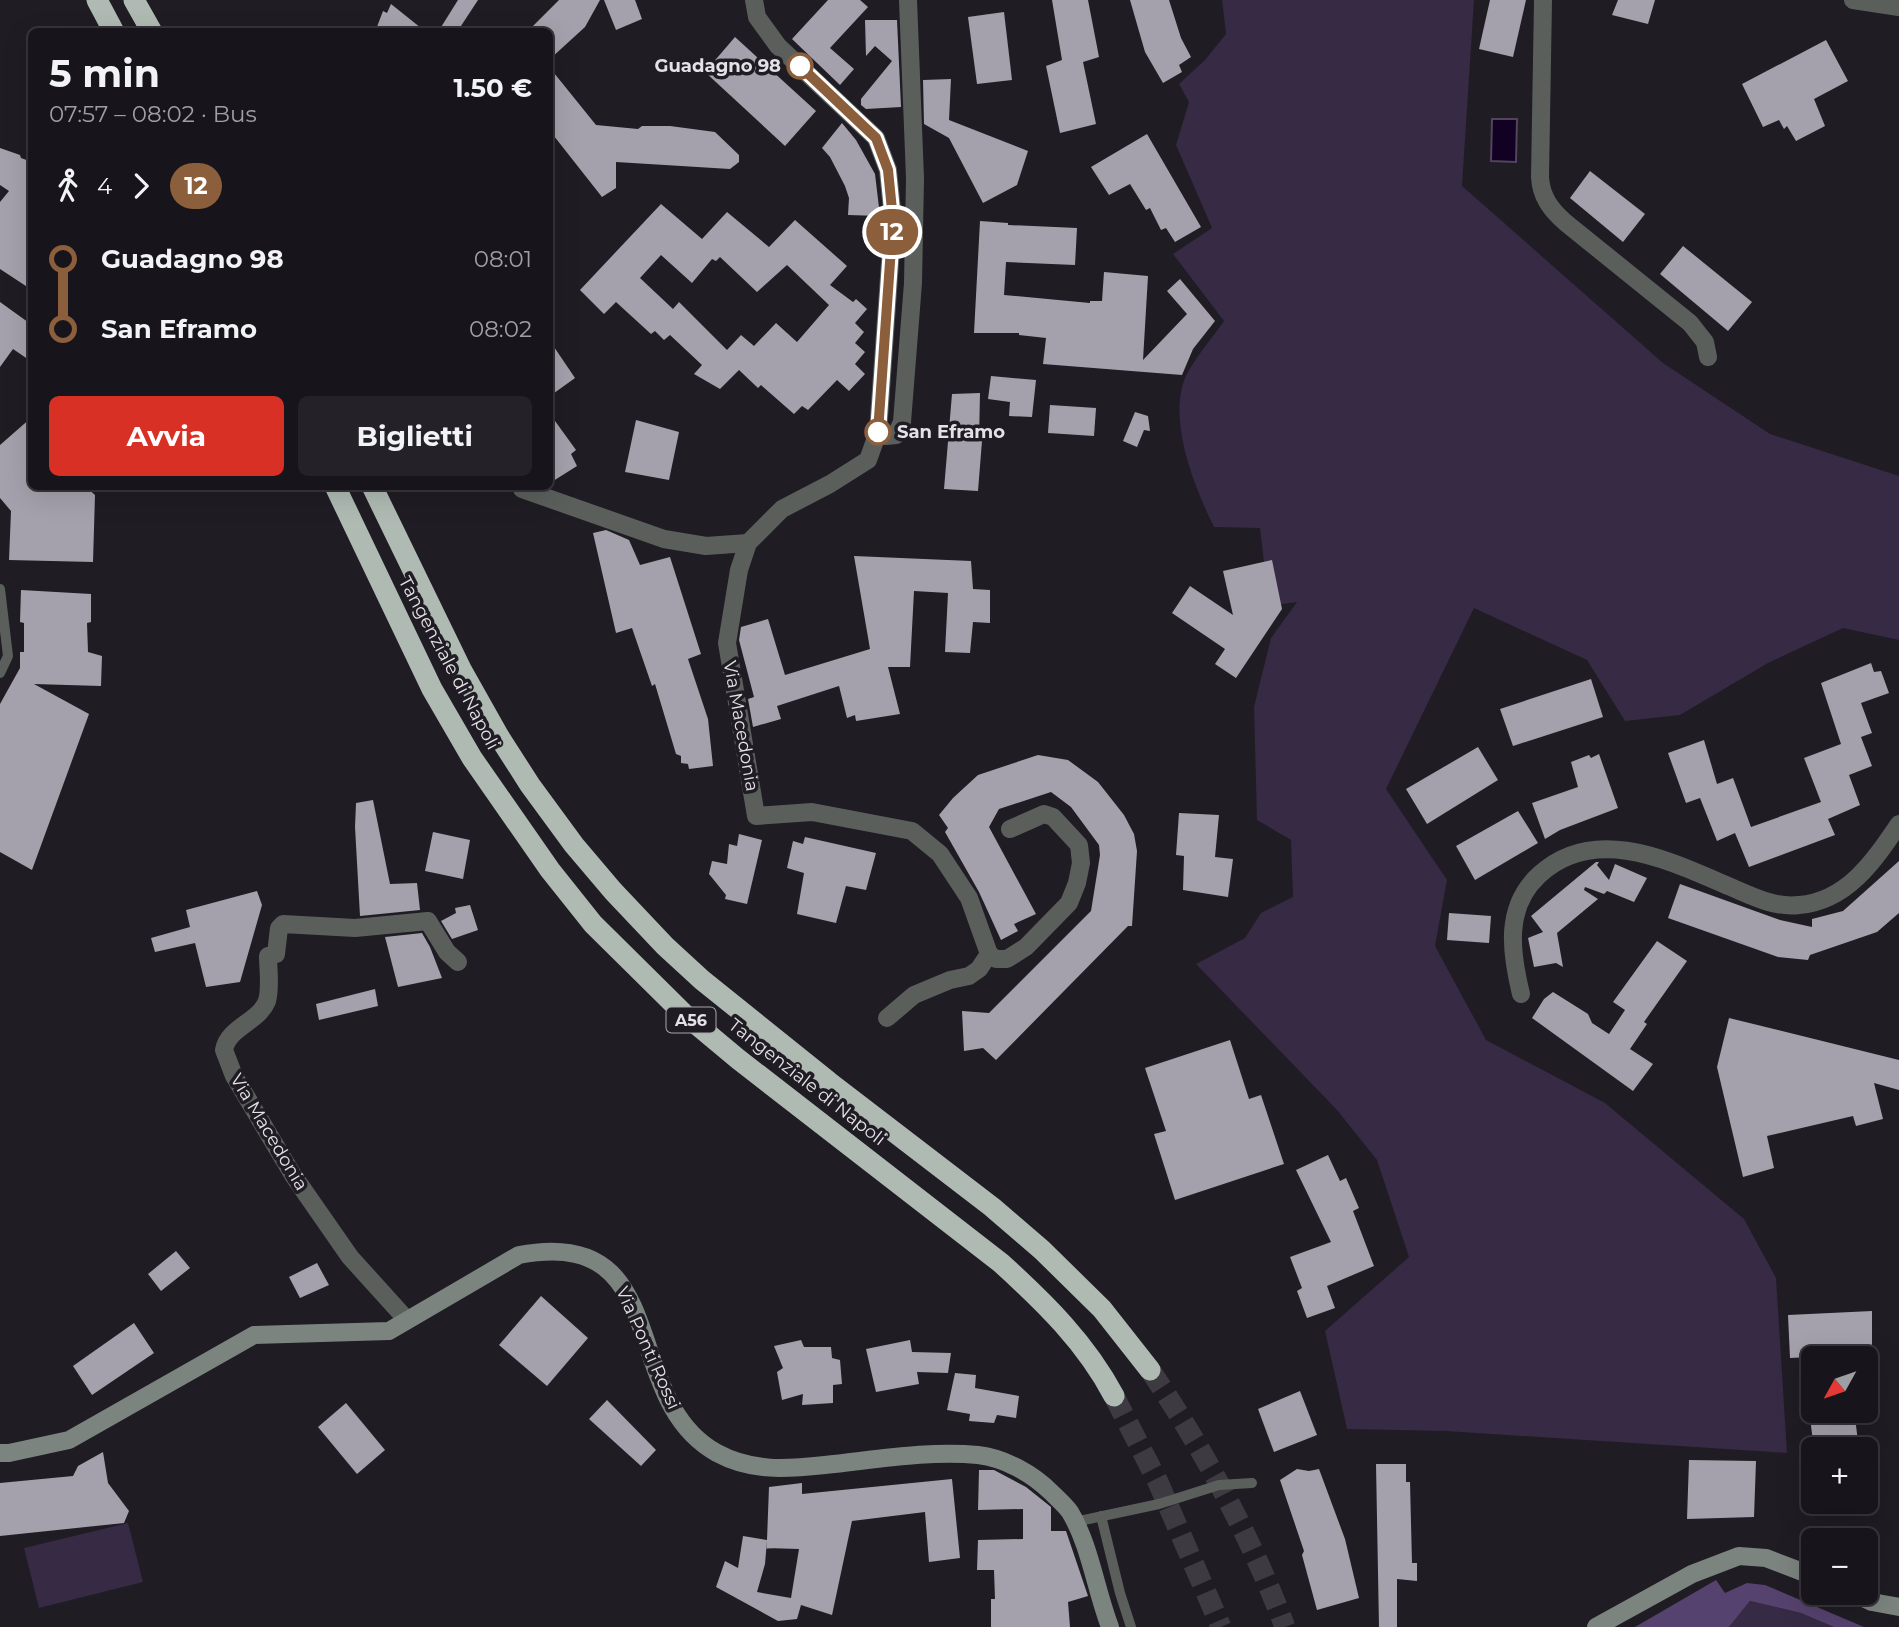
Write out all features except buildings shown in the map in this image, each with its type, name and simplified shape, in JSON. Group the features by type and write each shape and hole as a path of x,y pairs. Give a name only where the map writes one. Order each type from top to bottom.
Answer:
{"highway":[{"path":"97,0 112,28"},
{"path":"134,0 150,28"},
{"name":"Tangenziale di Napoli","path":"337,490 432,689 472,758 550,870 593,924 684,1014 1001,1263 1040,1298 1080,1342 1100,1369 1114,1396"},
{"name":"Tangenziale di Napoli","path":"374,490 462,671 498,735 573,845 613,891 702,981 992,1207 1042,1250 1102,1309 1150,1370"}],"street":[{"path":"754,0 757,17 778,46 876,138 888,170 893,220 878,432 886,436 896,435 902,422 913,283 915,178 908,0"},
{"path":"1543,0 1539,177 1543,195 1559,217 1690,323 1705,342 1708,357"},
{"path":"1853,0 1899,8"},
{"name":"Via Macedonia","path":"878,432 868,460 782,509 748,543 739,570 727,643 756,816 812,812 912,831 940,854 969,898 989,954"},
{"path":"525,490 664,539 706,546 748,543"},
{"path":"887,1018 914,995 950,980 969,976 979,969 989,954 996,959 1007,959 1026,947 1069,903 1081,863 1079,845 1053,817 1044,814 1010,829"},
{"path":"1521,994 1511,946 1514,918 1530,885 1543,871 1559,861 1600,849 1632,850 1673,863 1765,901 1798,905 1829,897 1850,885 1899,824"},
{"name":"Via Macedonia","path":"407,1320 350,1257 300,1185 234,1076 224,1050 230,1037 262,1011 266,1003 268,956 276,954 279,928 283,924 355,928 428,921 437,938 458,962"},
{"name":"Via Ponti Rossi","path":"0,1453 69,1440 254,1335 389,1331 519,1255 565,1250 592,1258 608,1268 624,1287 664,1391 688,1428 716,1453 766,1469 924,1455 980,1455 1017,1468 1040,1481 1068,1510 1075,1522 1110,1627"},
{"path":"1596,1627 1692,1574 1739,1556 1766,1558 1801,1571"},
{"path":"1878,1603 1899,1607"}],"lane":[{"path":"0,589 8,656 0,673"},
{"path":"1075,1522 1159,1504 1219,1485 1252,1483"},
{"path":"1101,1516 1131,1627"}],"shaded area":[{"path":"1222,0 1474,0 1462,186 1663,363 1770,434 1899,476 1899,640 1843,628 1768,663 1680,715 1625,721 1587,660 1474,608 1386,789 1447,880 1435,946 1486,1040 1605,1103 1744,1219 1776,1278 1787,1453 1445,1431 1347,1429 1325,1331 1409,1257 1377,1160 1337,1110 1196,964 1245,938 1261,913 1293,897 1291,840 1257,820 1254,707 1271,638 1297,602 1269,606 1260,528 1214,527 1191,471 1181,428 1182,387 1197,357 1224,321 1173,254 1212,228 1176,145 1189,102 1179,84 1205,60 1226,34"},
{"path":"1492,119 1517,119 1516,162 1491,161"},
{"path":"128,1523 143,1582 39,1608 24,1548"},
{"path":"1716,1580 1725,1593 1747,1583 1765,1585 1801,1600 1801,1605 1812,1605 1864,1627 1834,1627 1801,1613 1750,1601 1729,1627 1635,1627"},
{"path":"1750,1601 1801,1613 1834,1627 1729,1627"}],"tunnel":[{"path":"1150,1370 1225,1495 1257,1560 1285,1627"},
{"path":"1114,1396 1158,1482 1221,1627"}],"bus line":[{"name":"12","path":"800,66 876,138 888,170 893,220 878,432"}],"place":[{"name":"Guadagno 98","path":"800,66"},
{"name":"San Eframo","path":"878,432"}]}
